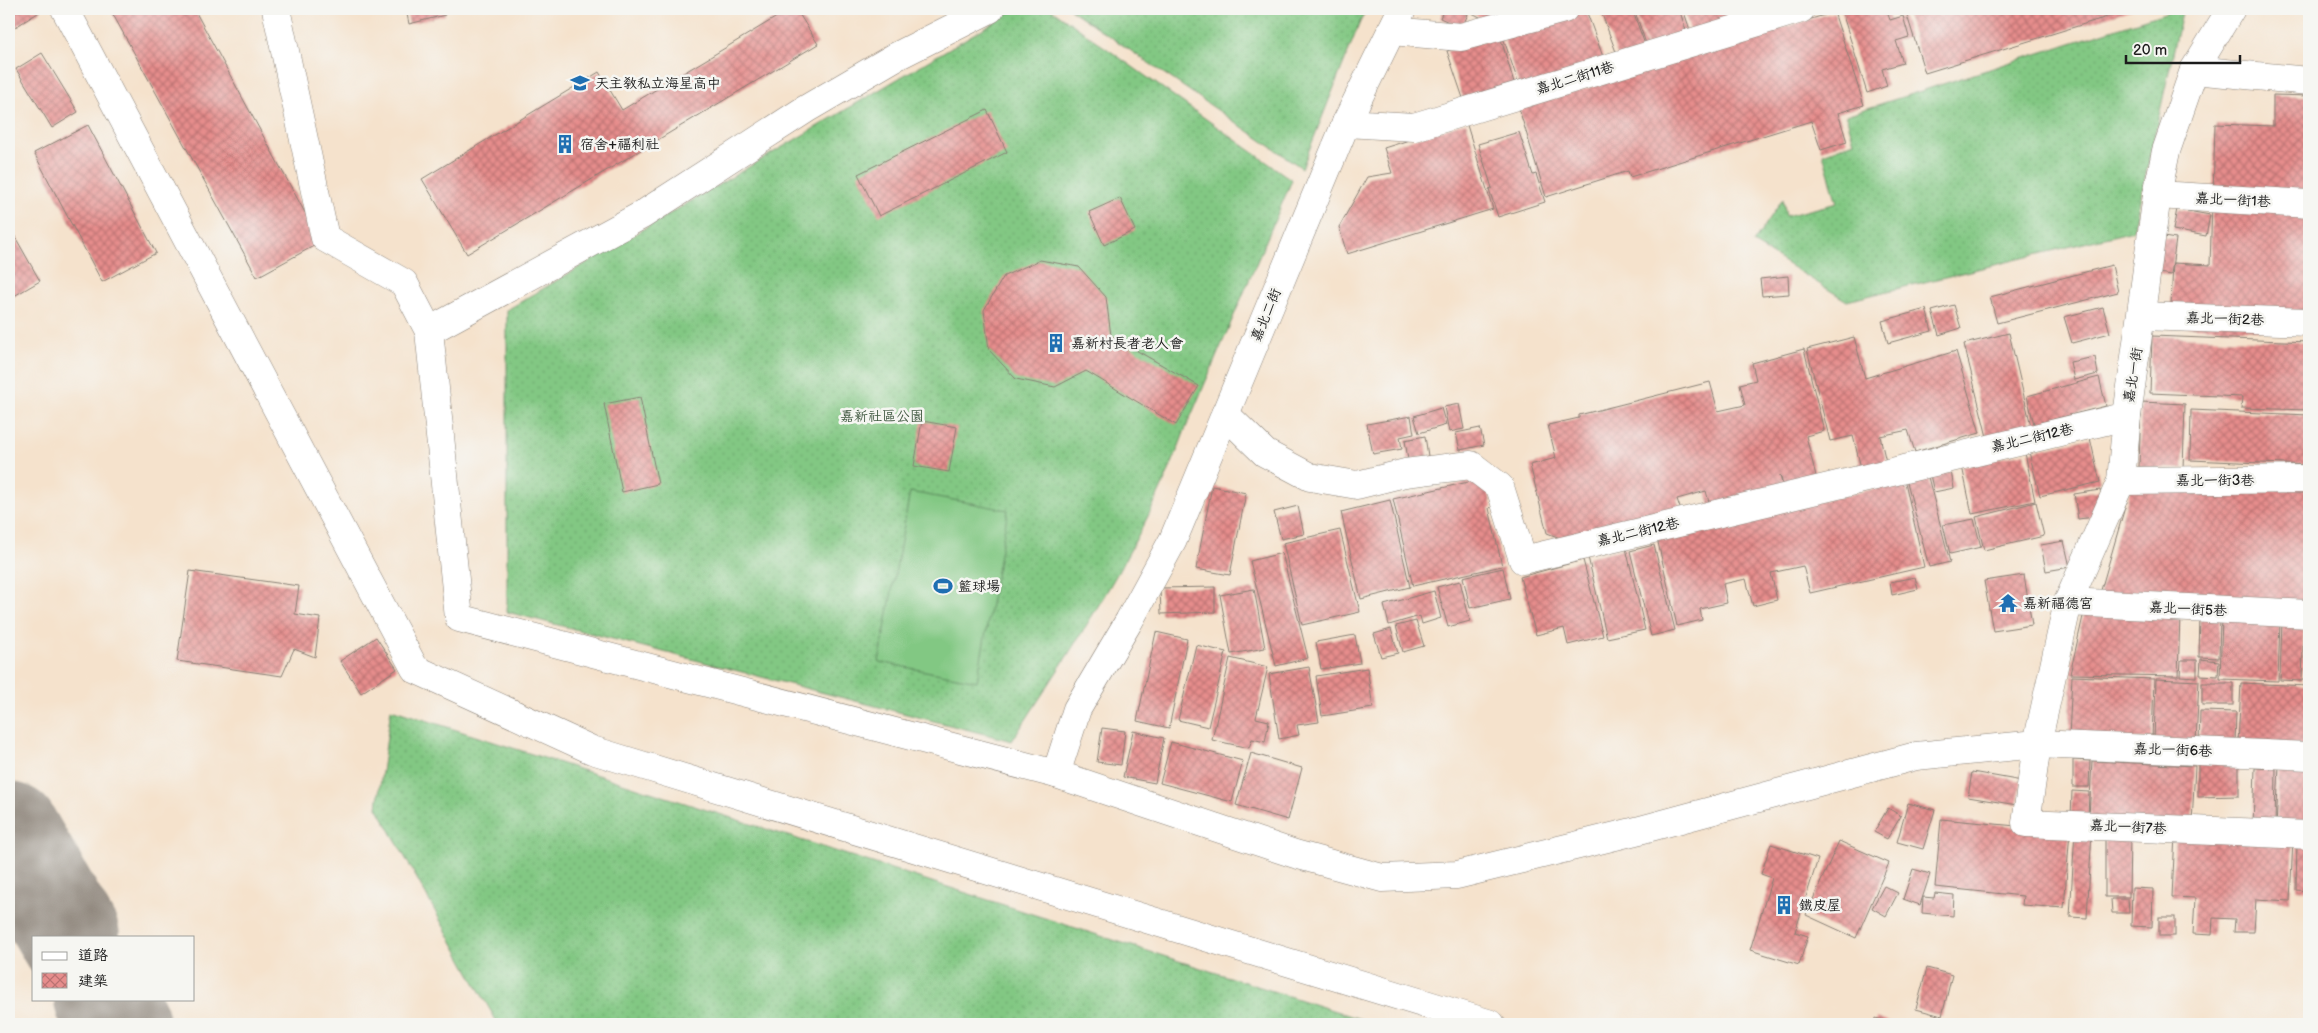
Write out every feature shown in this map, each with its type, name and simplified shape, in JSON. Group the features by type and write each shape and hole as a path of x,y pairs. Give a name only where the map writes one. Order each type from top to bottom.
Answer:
{"street":[{"path":"65,9 415,669 592,750 1491,1024"},
{"path":"276,9 324,238 404,283 429,331 642,215 806,110 895,57 990,9"},
{"path":"1396,20 1461,37 1564,9"},
{"name":"嘉北二街11巷","path":"1346,123 1414,127 1801,9"},
{"name":"嘉北一街","path":"2037,744 2068,602 2121,481 2127,416 2157,195 2166,151 2194,70 2231,9"},
{"name":"嘉北二街","path":"1056,774 1077,709 1129,621 1173,540 1346,123 1396,20"},
{"path":"2194,70 2309,82"},
{"name":"嘉北一街1巷","path":"2157,195 2309,204"},
{"name":"嘉北一街2巷","path":"2142,316 2309,322"},
{"name":"嘉北一街6巷","path":"429,331 459,618 1056,774 1295,854 1382,878 1457,875 1640,830 1916,756 2037,744 2309,756"},
{"name":"嘉北二街12巷","path":"1225,414 1265,453 1310,477 1357,485 1405,474 1471,464 1500,487 1523,560 2127,416"},
{"name":"嘉北一街3巷","path":"2121,481 2309,479"},
{"name":"嘉北一街5巷","path":"2068,602 2309,614"},
{"name":"嘉北一街7巷","path":"2037,744 2026,823 2309,835"}],"green space":[{"name":"嘉新社區公園","path":"1016,9 1051,9 1292,180 1150,512 1108,590 1012,741 507,612 507,310"},
{"path":"1070,9 1367,9 1360,22 1302,168"},
{"path":"2177,9 2183,9 2133,231 1847,301 1753,243 1783,199 1786,216 1837,203 1823,154 1854,142 1846,115"},
{"name":"籃球場","path":"910,492 1008,510 977,681 879,662"},
{"path":"391,709 1376,1024 498,1024 377,807"}],"building":[{"path":"9,9 39,9 41,11 9,31"},
{"path":"110,9 194,9 321,242 257,277"},
{"path":"406,9 444,9 445,15 409,24"},
{"name":"宿舍+福利社","path":"790,9 796,9 818,44 467,254 422,179 599,72 622,110"},
{"path":"1444,9 1455,9 1468,14 1462,28 1440,18"},
{"path":"1464,9 1524,9 1494,24"},
{"path":"1600,9 1632,9 1647,50 1619,60"},
{"path":"1634,9 1679,9 1689,39 1649,52"},
{"path":"1683,9 1777,9 1692,36"},
{"path":"1841,9 1886,9 1890,20 1903,16 1909,37 1896,41 1903,63 1882,69 1887,86 1867,93"},
{"path":"1905,9 2133,9 1925,73"},
{"path":"1586,10 1606,65 1521,91 1503,37"},
{"path":"1834,12 1864,105 1838,113 1847,142 1821,150 1811,121 1630,177 1628,171 1546,197 1519,109"},
{"path":"1500,36 1516,89 1464,101 1447,51"},
{"path":"42,53 78,112 52,128 16,69"},
{"path":"2273,95 2309,96 2309,200 2213,197 2215,124 2273,126"},
{"path":"987,110 1007,152 879,216 858,174"},
{"path":"1466,122 1493,209 1347,254 1339,227 1367,177 1392,173 1384,148"},
{"path":"88,125 156,253 102,282 34,153"},
{"path":"1519,132 1533,175 1536,174 1545,202 1498,217 1489,189 1492,188 1478,144"},
{"path":"1120,198 1135,230 1104,245 1089,212"},
{"path":"2212,202 2309,206 2309,332 2170,326 2173,263 2210,265"},
{"path":"2177,209 2210,215 2206,236 2173,230"},
{"path":"9,226 40,281 9,299"},
{"path":"2157,236 2176,239 2171,275 2152,272"},
{"name":"嘉新村長者老人會","path":"1040,260 1079,267 1106,297 1111,336 1199,386 1176,425 1086,371 1055,387 1016,379 989,350 984,310 1004,276"},
{"path":"2112,265 2118,292 1997,323 1990,297"},
{"path":"1788,276 1789,294 1762,296 1760,279"},
{"path":"1954,305 1961,328 1939,335 1932,311"},
{"path":"2103,307 2110,333 2072,343 2064,317"},
{"path":"1926,309 1932,331 1888,343 1882,321"},
{"path":"2009,333 2031,426 1987,437 1964,344"},
{"path":"2152,336 2309,342 2309,410 2241,408 2242,397 2150,393"},
{"path":"1854,337 1865,378 1956,351 1980,433 1915,452 1908,430 1880,436 1886,462 1861,468 1853,436 1830,441 1807,349"},
{"path":"1804,349 1824,431 1806,436 1817,480 1784,488 1780,475 1783,488 1710,506 1706,491 1677,499 1682,514 1571,542 1547,533 1530,465 1556,458 1548,425 1579,418 1579,415 1710,382 1718,411 1745,405 1740,384 1756,380 1752,363"},
{"path":"2095,357 2098,374 2074,380 2070,362"},
{"path":"2099,377 2106,406 2034,424 2027,396"},
{"path":"640,397 658,484 622,492 604,404"},
{"path":"2141,402 2185,404 2183,469 2139,467"},
{"path":"1459,404 1464,429 1449,432 1444,407"},
{"path":"1441,408 1446,425 1419,433 1414,416"},
{"path":"2191,410 2309,415 2309,465 2190,460"},
{"path":"1411,416 1414,434 1400,437 1402,449 1373,454 1367,424"},
{"path":"922,421 957,427 949,472 914,466"},
{"path":"1480,428 1484,445 1460,450 1456,433"},
{"path":"1425,436 1428,456 1408,460 1405,440"},
{"path":"2090,438 2100,482 2040,496 2029,452"},
{"path":"2025,453 2035,501 1972,514 1962,466"},
{"path":"1951,471 1954,488 1934,492 1930,475"},
{"path":"2134,476 2309,483 2309,605 2099,597"},
{"path":"1928,477 1950,562 1929,567 1907,482"},
{"path":"1486,478 1492,507 1489,508 1502,566 1413,586 1393,499"},
{"path":"1905,482 1924,567 1810,593 1803,566 1771,573 1777,600 1753,606 1746,579 1723,584 1727,603 1700,609 1702,620 1677,626 1657,538"},
{"path":"1212,486 1246,493 1230,575 1196,569"},
{"path":"2100,490 2103,507 2095,517 2078,519 2074,494"},
{"path":"1390,500 1410,587 1361,599 1341,512"},
{"path":"2036,502 2044,536 1984,550 1976,517"},
{"path":"1298,506 1304,534 1281,539 1274,512"},
{"path":"1974,519 1981,547 1950,554 1943,525"},
{"path":"1340,530 1360,612 1302,625 1283,543"},
{"path":"2064,541 2070,567 2046,571 2041,545"},
{"path":"1654,545 1675,630 1651,636 1630,551"},
{"path":"1626,548 1645,630 1607,638 1588,557"},
{"path":"1282,553 1308,658 1276,666 1250,561"},
{"path":"1583,560 1603,636 1568,645 1564,628 1536,635 1520,577"},
{"path":"1503,568 1510,599 1470,608 1463,577"},
{"path":"190,571 299,586 295,614 320,618 315,657 294,649 282,676 177,661"},
{"name":"嘉新福德宮","path":"2024,575 2032,625 1993,631 1984,581"},
{"path":"1915,577 1918,589 1892,595 1890,582"},
{"path":"1460,581 1470,621 1448,627 1437,587"},
{"path":"1215,587 1215,612 1161,614 1160,588"},
{"path":"1254,589 1265,648 1231,654 1220,595"},
{"path":"1434,591 1441,618 1422,624 1420,616 1389,625 1384,605"},
{"path":"2084,612 2180,615 2178,676 2070,674"},
{"path":"2200,616 2220,616 2219,658 2199,657"},
{"path":"2222,617 2280,619 2278,681 2220,679"},
{"path":"2282,619 2304,620 2302,681 2280,680"},
{"path":"1416,621 1424,646 1403,652 1396,626"},
{"path":"1391,629 1398,653 1381,657 1374,634"},
{"path":"1156,632 1187,639 1169,728 1137,721"},
{"path":"1355,635 1360,663 1321,669 1316,642"},
{"path":"376,637 397,669 361,693 340,661"},
{"path":"1196,645 1226,652 1208,727 1178,720"},
{"path":"1230,658 1268,667 1256,718 1269,721 1265,742 1252,739 1249,748 1212,740"},
{"path":"2201,659 2219,661 2218,676 2200,675"},
{"path":"2181,660 2197,660 2197,677 2180,676"},
{"path":"1309,667 1319,722 1297,725 1299,735 1279,739 1269,674"},
{"path":"1367,668 1373,708 1322,716 1316,676"},
{"path":"2072,676 2154,679 2152,740 2069,737"},
{"path":"2156,679 2199,681 2196,742 2154,740"},
{"path":"2202,683 2233,683 2233,705 2202,705"},
{"path":"2241,683 2309,686 2309,747 2238,744"},
{"path":"2200,711 2236,712 2235,744 2199,743"},
{"path":"1102,728 1125,731 1121,765 1097,762"},
{"path":"1133,731 1164,738 1155,783 1123,777"},
{"path":"1171,742 1243,761 1232,802 1160,783"},
{"path":"1251,753 1302,768 1288,820 1236,805"},
{"path":"2073,760 2090,761 2089,787 2073,787"},
{"path":"2092,761 2195,766 2192,823 2089,818"},
{"path":"2198,763 2239,763 2239,796 2198,797"},
{"path":"2279,765 2309,766 2309,829 2276,828"},
{"path":"2255,768 2276,769 2275,828 2253,827"},
{"path":"1972,772 2022,781 2017,805 1968,797"},
{"path":"2072,791 2089,792 2088,818 2071,817"},
{"path":"1908,803 1935,810 1923,849 1897,842"},
{"path":"1888,808 1901,816 1887,839 1874,832"},
{"path":"1941,819 2070,831 2064,908 2022,905 2023,896 1935,887"},
{"path":"2075,830 2092,831 2087,918 2070,917"},
{"path":"2175,834 2293,840 2290,901 2256,899 2254,932 2234,932 2235,919 2213,918 2212,935 2193,934 2195,898 2172,897"},
{"path":"2105,835 2130,835 2129,897 2105,897"},
{"path":"1839,841 1889,863 1856,938 1806,915"},
{"path":"2297,841 2309,842 2309,891 2296,890"},
{"name":"鐵皮屋","path":"1771,844 1818,859 1795,932 1808,936 1799,965 1750,950 1772,878 1761,874"},
{"path":"1913,869 1930,874 1920,905 1903,899"},
{"path":"1884,886 1898,893 1886,916 1872,908"},
{"path":"2132,888 2153,889 2152,927 2131,926"},
{"path":"1935,893 1954,895 1953,916 1922,913 1923,897 1934,898"},
{"path":"2111,899 2128,899 2129,913 2112,913"},
{"path":"2159,917 2175,917 2175,936 2159,936"},
{"path":"1927,968 1952,975 1942,1016 1916,1009"},
{"path":"1876,1018 1894,1024 1874,1024"}],"taxiway":[{"path":"9,833 68,936"},
{"path":"106,1000 119,1024"}],"place":[{"name":"天主教私立海星高中","path":"580,83"},
{"name":"宿舍+福利社","path":"565,144"},
{"name":"嘉新村長者老人會","path":"1056,343"},
{"name":"籃球場","path":"943,586"},
{"name":"嘉新福德宮","path":"2008,603"},
{"name":"鐵皮屋","path":"1784,905"}]}
